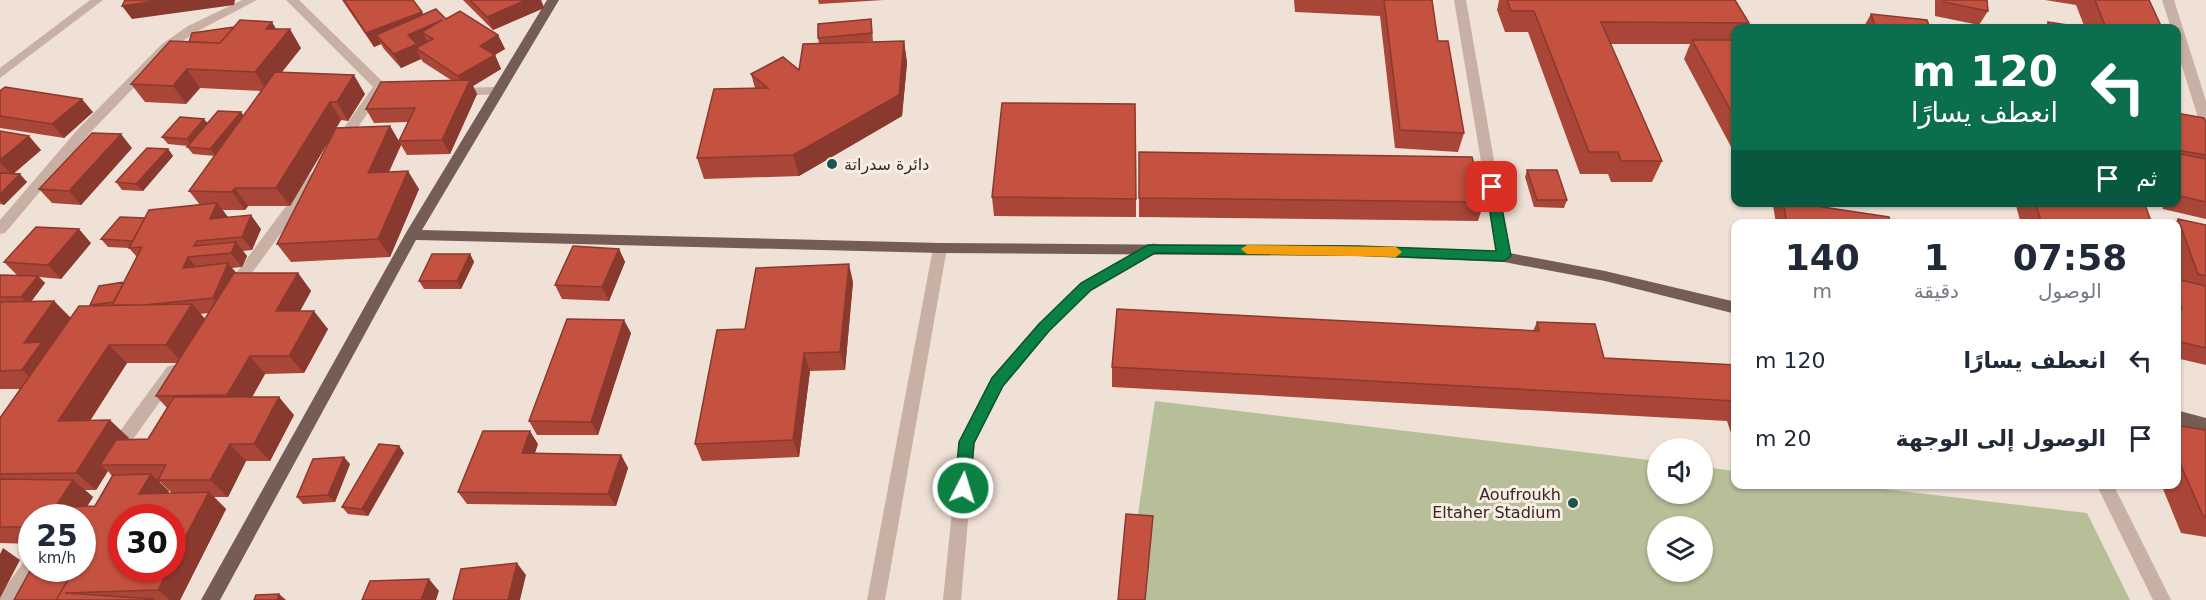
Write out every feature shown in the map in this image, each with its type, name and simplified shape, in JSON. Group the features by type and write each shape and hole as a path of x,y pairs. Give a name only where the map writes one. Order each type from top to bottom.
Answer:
{"main road":[{"path":"210,600 412,235 552,0"},
{"path":"412,235 940,248 1152,248 1504,256 1605,276 1731,307"},
{"path":"2181,418 2206,425"}],"street":[{"path":"0,74 97,0"},
{"path":"0,229 83,132 166,46 192,29 251,0"},
{"path":"292,0 380,87 399,90"},
{"path":"1460,0 1504,256"},
{"path":"2168,0 2176,24"},
{"path":"2181,41 2206,121"},
{"path":"226,298 380,87"},
{"path":"440,92 496,91"},
{"path":"876,600 940,248"},
{"path":"952,600 967,442 997,382 1044,327 1086,287 1152,248"},
{"path":"108,460 184,356"},
{"path":"2106,489 2162,600"},
{"path":"6,600 19,582"}],"green space":[{"name":"Aoufroukh Eltaher Stadium","path":"1155,401 1647,460 1647,504 1713,504 1713,468 1731,470 1731,489 1884,489 2087,513 2130,600 1125,600"}],"building":[{"path":"125,0 162,0 122,6"},
{"path":"344,0 413,0 422,12 366,33"},
{"path":"470,0 526,0 487,17"},
{"path":"1384,0 1432,0 1438,41 1448,41 1464,133 1400,130"},
{"path":"1507,0 1735,0 1749,23 1601,22 1662,161 1621,161 1618,152 1589,152 1534,11 1511,11"},
{"path":"1944,0 1987,0 1988,11 1944,2"},
{"path":"2095,0 2149,0 2160,24 2104,24"},
{"path":"436,9 446,19 460,11 498,35 480,46 495,55 458,76 416,48 433,39 422,32 442,20 408,35 417,44 394,54 376,35"},
{"path":"1871,14 1927,20 1928,24 1875,24"},
{"path":"871,19 872,33 818,38 818,24"},
{"path":"240,20 272,22 266,29 290,29 255,72 187,69 173,86 131,84 170,41 220,43"},
{"path":"234,27 220,43 189,42 192,33"},
{"path":"1692,40 1731,40 1731,111"},
{"path":"904,41 899,95 793,155 697,158 714,89 768,88 751,74 783,57 799,70 803,44"},
{"path":"275,72 354,75 337,102 330,102 276,188 235,188 232,192 189,191"},
{"path":"470,80 442,140 399,141 415,108 366,109 381,82"},
{"path":"5,87 82,99 52,124 0,116 0,91"},
{"path":"1002,103 1135,104 1136,199 992,197"},
{"path":"218,111 241,112 210,149 187,147"},
{"path":"2181,114 2204,118 2206,155 2181,151"},
{"path":"180,117 204,119 187,139 162,137"},
{"path":"390,126 368,173 408,171 378,239 277,244 336,128"},
{"path":"0,131 29,136 0,160"},
{"path":"92,133 121,134 69,191 39,189"},
{"path":"147,148 168,149 136,184 116,182"},
{"path":"1139,152 1472,157 1484,202 1139,198"},
{"path":"2181,154 2206,159 2206,202 2181,196"},
{"path":"1527,170 1557,170 1567,200 1537,200"},
{"path":"0,173 20,174 0,194"},
{"path":"217,203 210,219 251,215 242,237 197,241 194,246 236,242 231,253 188,257 183,268 228,263 213,298 144,305 112,305 142,247 129,248 149,210"},
{"path":"1784,207 1823,207 1889,217 1890,219 1786,219"},
{"path":"2037,207 2146,207 2150,219 2040,219"},
{"path":"120,217 145,218 133,241 101,239"},
{"path":"2181,220 2206,225 2206,276 2198,274 2181,227"},
{"path":"36,227 79,229 48,265 4,262"},
{"path":"573,246 619,249 602,287 555,285"},
{"path":"432,254 470,254 457,281 419,281"},
{"path":"849,264 840,352 804,353 793,440 695,444 717,330 745,329 756,268"},
{"path":"234,273 298,273 276,311 314,311 289,356 250,356 227,395 156,396"},
{"path":"0,275 38,276 21,297 0,297"},
{"path":"2181,280 2206,286 2206,348 2181,342"},
{"path":"124,282 114,302 90,305 99,286"},
{"path":"54,301 24,343 42,342 22,370 0,371 0,302"},
{"path":"192,304 166,345 109,345 58,421 110,420 76,473 0,474 0,418 79,306"},
{"path":"1117,309 1539,331 1537,322 1595,324 1604,358 1731,365 1731,401 1112,367"},
{"path":"567,319 624,320 591,422 529,421"},
{"path":"174,397 279,397 254,444 230,444 210,480 158,480 166,465 100,465 116,440 148,439"},
{"path":"2181,426 2206,430 2206,517 2203,516 2181,465"},
{"path":"483,431 530,431 522,453 621,455 608,494 458,492"},
{"path":"379,444 399,446 362,509 342,507"},
{"path":"344,457 328,495 297,497 313,459"},
{"path":"151,474 139,494 209,492 186,536 186,504 108,504 108,582 162,582 158,590 65,593 152,600 56,600 67,582 96,582 96,504 113,475"},
{"path":"0,479 73,480 57,504 18,504 18,527 0,527"},
{"path":"1126,514 1153,516 1145,600 1118,600"},
{"path":"517,563 508,600 453,600 461,569"},
{"path":"429,579 421,600 362,600 370,581"},
{"path":"24,582 67,582 56,600 14,600"},
{"path":"279,594 277,600 254,600 256,595"}],"slow traffic":[{"path":"1247,249 1396,252"}],"place":[{"name":"دائرة سدراتة","path":"832,164"},
{"name":"Aoufroukh Eltaher Stadium","path":"1573,503"}],"route":[{"path":"963,488 967,442 997,382 1044,327 1086,287 1152,248 1504,256 1492,187"}]}
